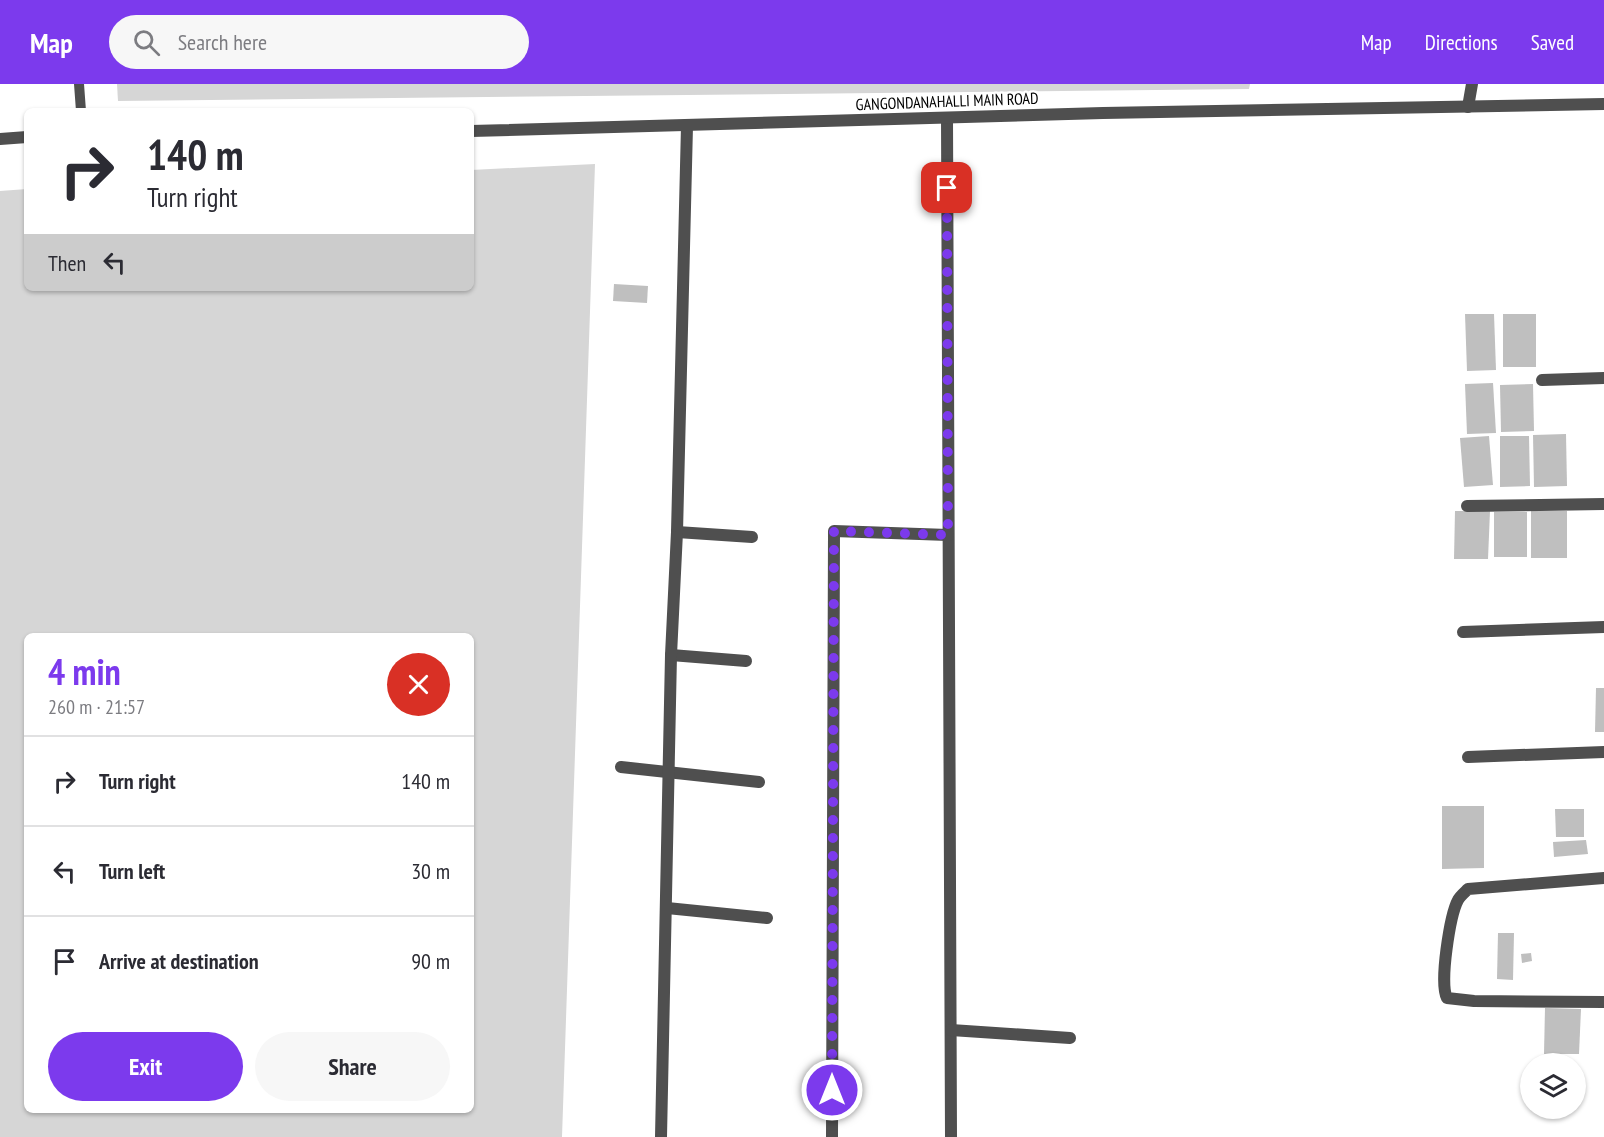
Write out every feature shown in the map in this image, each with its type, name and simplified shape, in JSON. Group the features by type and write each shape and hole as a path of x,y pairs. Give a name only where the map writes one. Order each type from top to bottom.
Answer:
{"street":[{"path":"1468,107 1472,84"},
{"name":"GANGONDANAHALLI MAIN ROAD","path":"474,131 947,118 1604,105"},
{"path":"947,118 951,1137"},
{"path":"661,1137 671,655 687,126"},
{"path":"0,139 24,137"},
{"path":"1542,381 1604,378"},
{"path":"1467,506 1604,504"},
{"path":"832,1137 834,531 948,535"},
{"path":"676,532 752,537"},
{"path":"1462,632 1604,627"},
{"path":"671,655 746,661"},
{"path":"1467,757 1604,752"},
{"path":"621,767 759,782"},
{"path":"1604,878 1468,889 1458,900 1451,925 1444,992 1447,998 1474,1001 1604,1002"},
{"path":"667,908 767,918"},
{"path":"951,1030 1070,1038"}],"lane":[{"path":"79,84 81,108"}],"shaded area":[{"path":"117,84 1250,84 1249,89 118,101"},
{"path":"595,164 562,1137 0,1137 0,191 24,189 24,291 474,291 474,170"}],"building":[{"path":"614,284 648,286 647,303 613,301"},
{"path":"1465,314 1494,314 1496,370 1467,371"},
{"path":"1503,314 1536,314 1536,367 1503,367"},
{"path":"1493,383 1496,433 1467,434 1465,384"},
{"path":"1533,384 1534,431 1501,432 1500,385"},
{"path":"1566,434 1567,486 1534,487 1533,435"},
{"path":"1489,436 1493,485 1464,487 1460,438"},
{"path":"1500,436 1529,436 1530,486 1500,487"},
{"path":"1455,511 1490,511 1488,559 1454,559"},
{"path":"1531,511 1567,511 1567,558 1531,558"},
{"path":"1494,512 1527,512 1527,557 1494,557"},
{"path":"1596,688 1604,688 1604,732 1595,732"},
{"path":"1442,806 1484,806 1484,868 1442,869"},
{"path":"1555,809 1584,809 1584,837 1556,837"},
{"path":"1586,840 1588,854 1554,857 1553,842"},
{"path":"1498,933 1514,933 1513,980 1497,979"},
{"path":"1531,953 1532,961 1522,963 1521,954"},
{"path":"1545,1008 1581,1009 1579,1053 1544,1053"}],"route":[{"path":"832,1090 834,531 948,535 947,188"}]}
